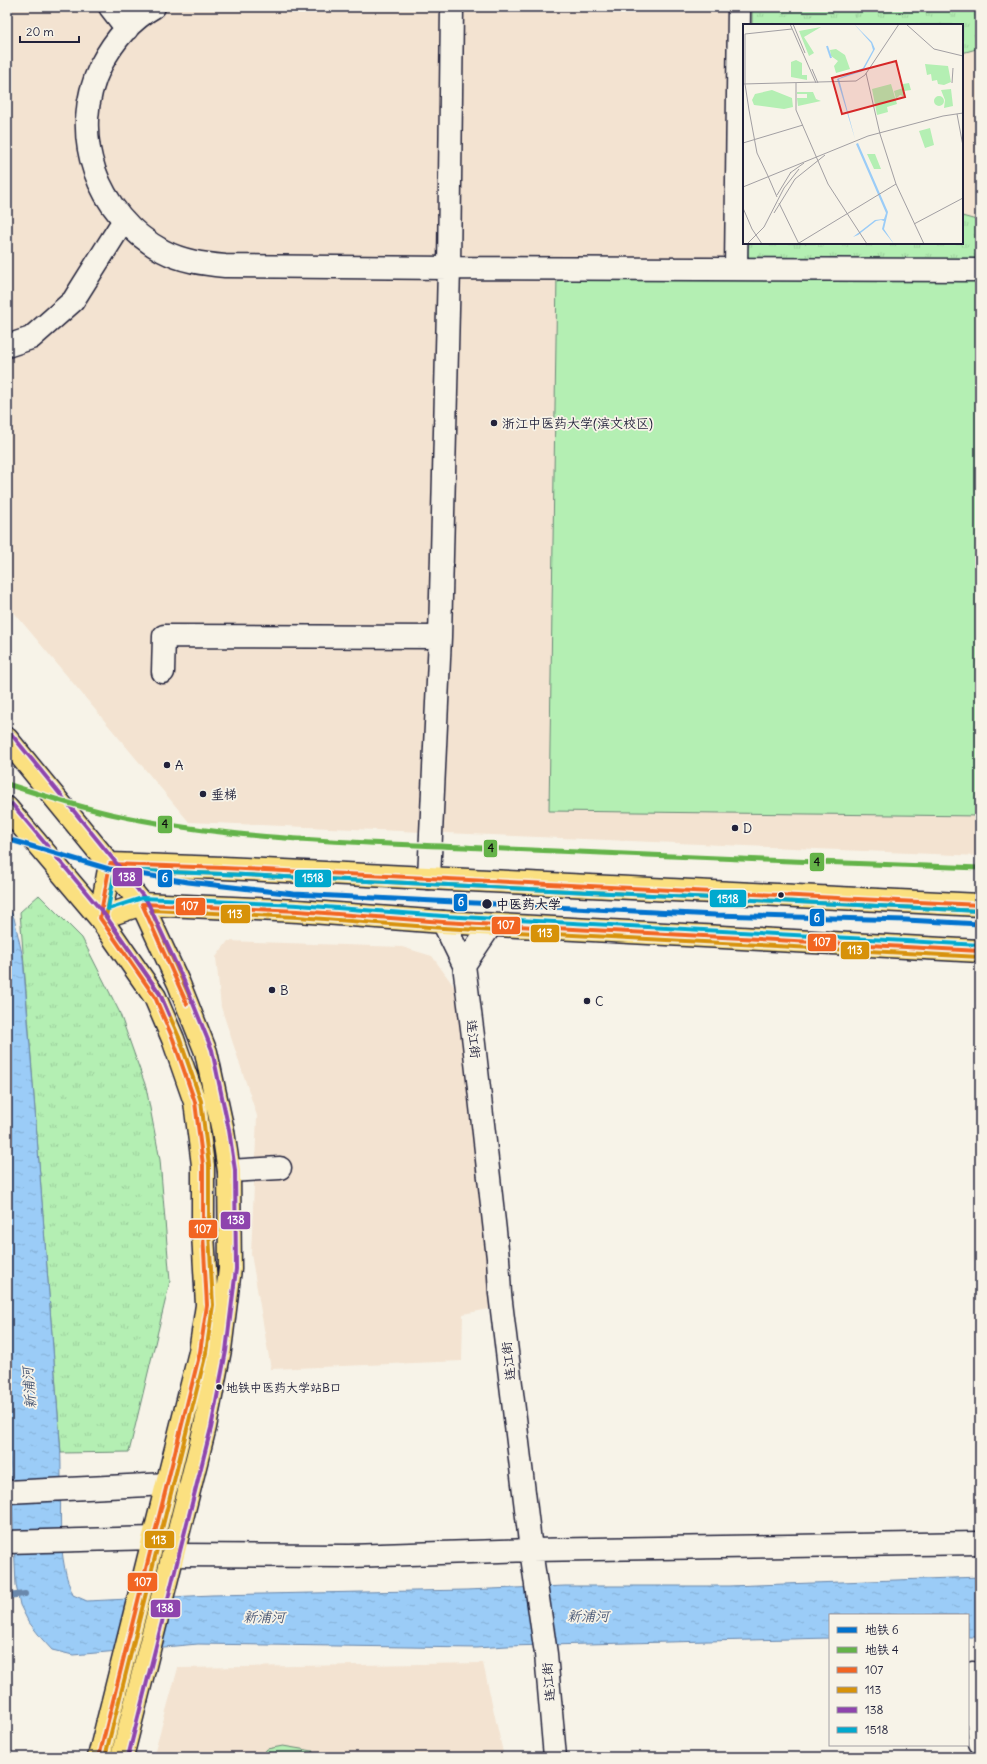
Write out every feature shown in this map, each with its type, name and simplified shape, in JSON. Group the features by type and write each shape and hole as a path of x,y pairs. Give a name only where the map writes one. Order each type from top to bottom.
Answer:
{"main road":[{"path":"7,739 142,904 179,984 206,1052 223,1131 229,1171 230,1269 220,1350 206,1427 122,1757"},
{"path":"7,808 100,918 155,997 173,1039 195,1102 202,1157 202,1233 207,1305 200,1352 99,1757"},
{"path":"110,864 980,905"},
{"path":"100,918 110,864"},
{"path":"100,918 142,904 298,911 492,925 980,951"}],"street":[{"path":"110,7 126,29"},
{"path":"154,7 126,29 107,54 98,73 91,93 88,121 90,156 96,176 105,195 130,228 146,241 164,252 184,260 225,266 980,270"},
{"path":"429,878 440,637 449,268 452,7"},
{"path":"736,269 739,7"},
{"path":"7,346 31,338 73,301 124,220"},
{"path":"163,672 164,636 440,637"},
{"name":"连江街","path":"443,922 464,965 498,1258 500,1294 546,1654 555,1757"},
{"path":"464,965 492,925"},
{"path":"229,1171 280,1168"},
{"path":"7,1492 168,1484"},
{"path":"7,1542 154,1538"},
{"path":"173,1555 533,1558 980,1543"},
{"path":"973,1673 980,1743"}],"shaded area":[{"name":"浙江中医药大学(滨文校区)","path":"7,7 980,7 980,856 189,822 7,604"},
{"path":"228,941 402,947 432,956 458,992 494,1308 463,1314 462,1361 271,1369 251,1254 257,1116 221,1007 216,957"},
{"path":"483,1663 504,1757 153,1757 178,1668"}],"green space":[{"path":"752,7 980,7 980,48 963,53 963,24 752,24"},
{"path":"963,216 980,221 980,266 748,263 748,244 963,244"},
{"path":"557,273 980,279 980,816 549,811"},
{"path":"39,895 82,938 119,1011 146,1087 160,1160 170,1281 129,1452 61,1453 20,912"},
{"path":"283,1746 313,1751 311,1757 260,1757 267,1749"}],"water":[{"name":"新浦河","path":"7,905 14,918 23,958 60,1442 61,1540 67,1578 73,1595 87,1601 212,1595 466,1590 565,1586 729,1586 980,1577 980,1637 969,1637 969,1614 829,1614 829,1638 476,1648 198,1644 73,1655 52,1650 28,1621 20,1605 16,1585 7,1387"}],"waterway":[{"path":"7,1596 25,1594"}],"metro line":[{"name":"4","path":"7,784 72,804 111,814 157,823 249,835 343,842 980,868"},
{"name":"6","path":"7,839 109,869 188,882 294,894 715,915 906,920 980,924"}],"transit line":[{"name":"138","path":"12,735 147,901 184,981 212,1050 229,1130 235,1170 236,1269 226,1351 211,1428 128,1757"},
{"name":"138","path":"12,804 105,915 160,994 169,1015"},
{"name":"107","path":"99,1757 200,1352 207,1305 203,1233 203,1165 195,1102 173,1039 155,997 100,918 110,864 223,868 980,905"},
{"name":"113","path":"105,1757 206,1353 213,1305 209,1233 209,1165 201,1101 179,1037 160,994 106,917 115,870 980,911"},
{"name":"1518","path":"980,911 115,870 108,909 142,898 298,905 443,916 980,945"},
{"name":"107","path":"187,1004 142,904 298,911 443,922 980,951"},
{"name":"113","path":"192,1002 151,910 298,917 443,928 980,957"}],"place":[{"name":"浙江中医药大学(滨文校区)","path":"494,423"},
{"name":"A","path":"167,765"},
{"name":"垂梯","path":"203,794"},
{"name":"D","path":"735,828"},
{"name":"中医药大学","path":"487,904"},
{"name":"B","path":"272,990"},
{"name":"C","path":"587,1001"},
{"name":"地铁中医药大学站B口","path":"219,1387"}]}
